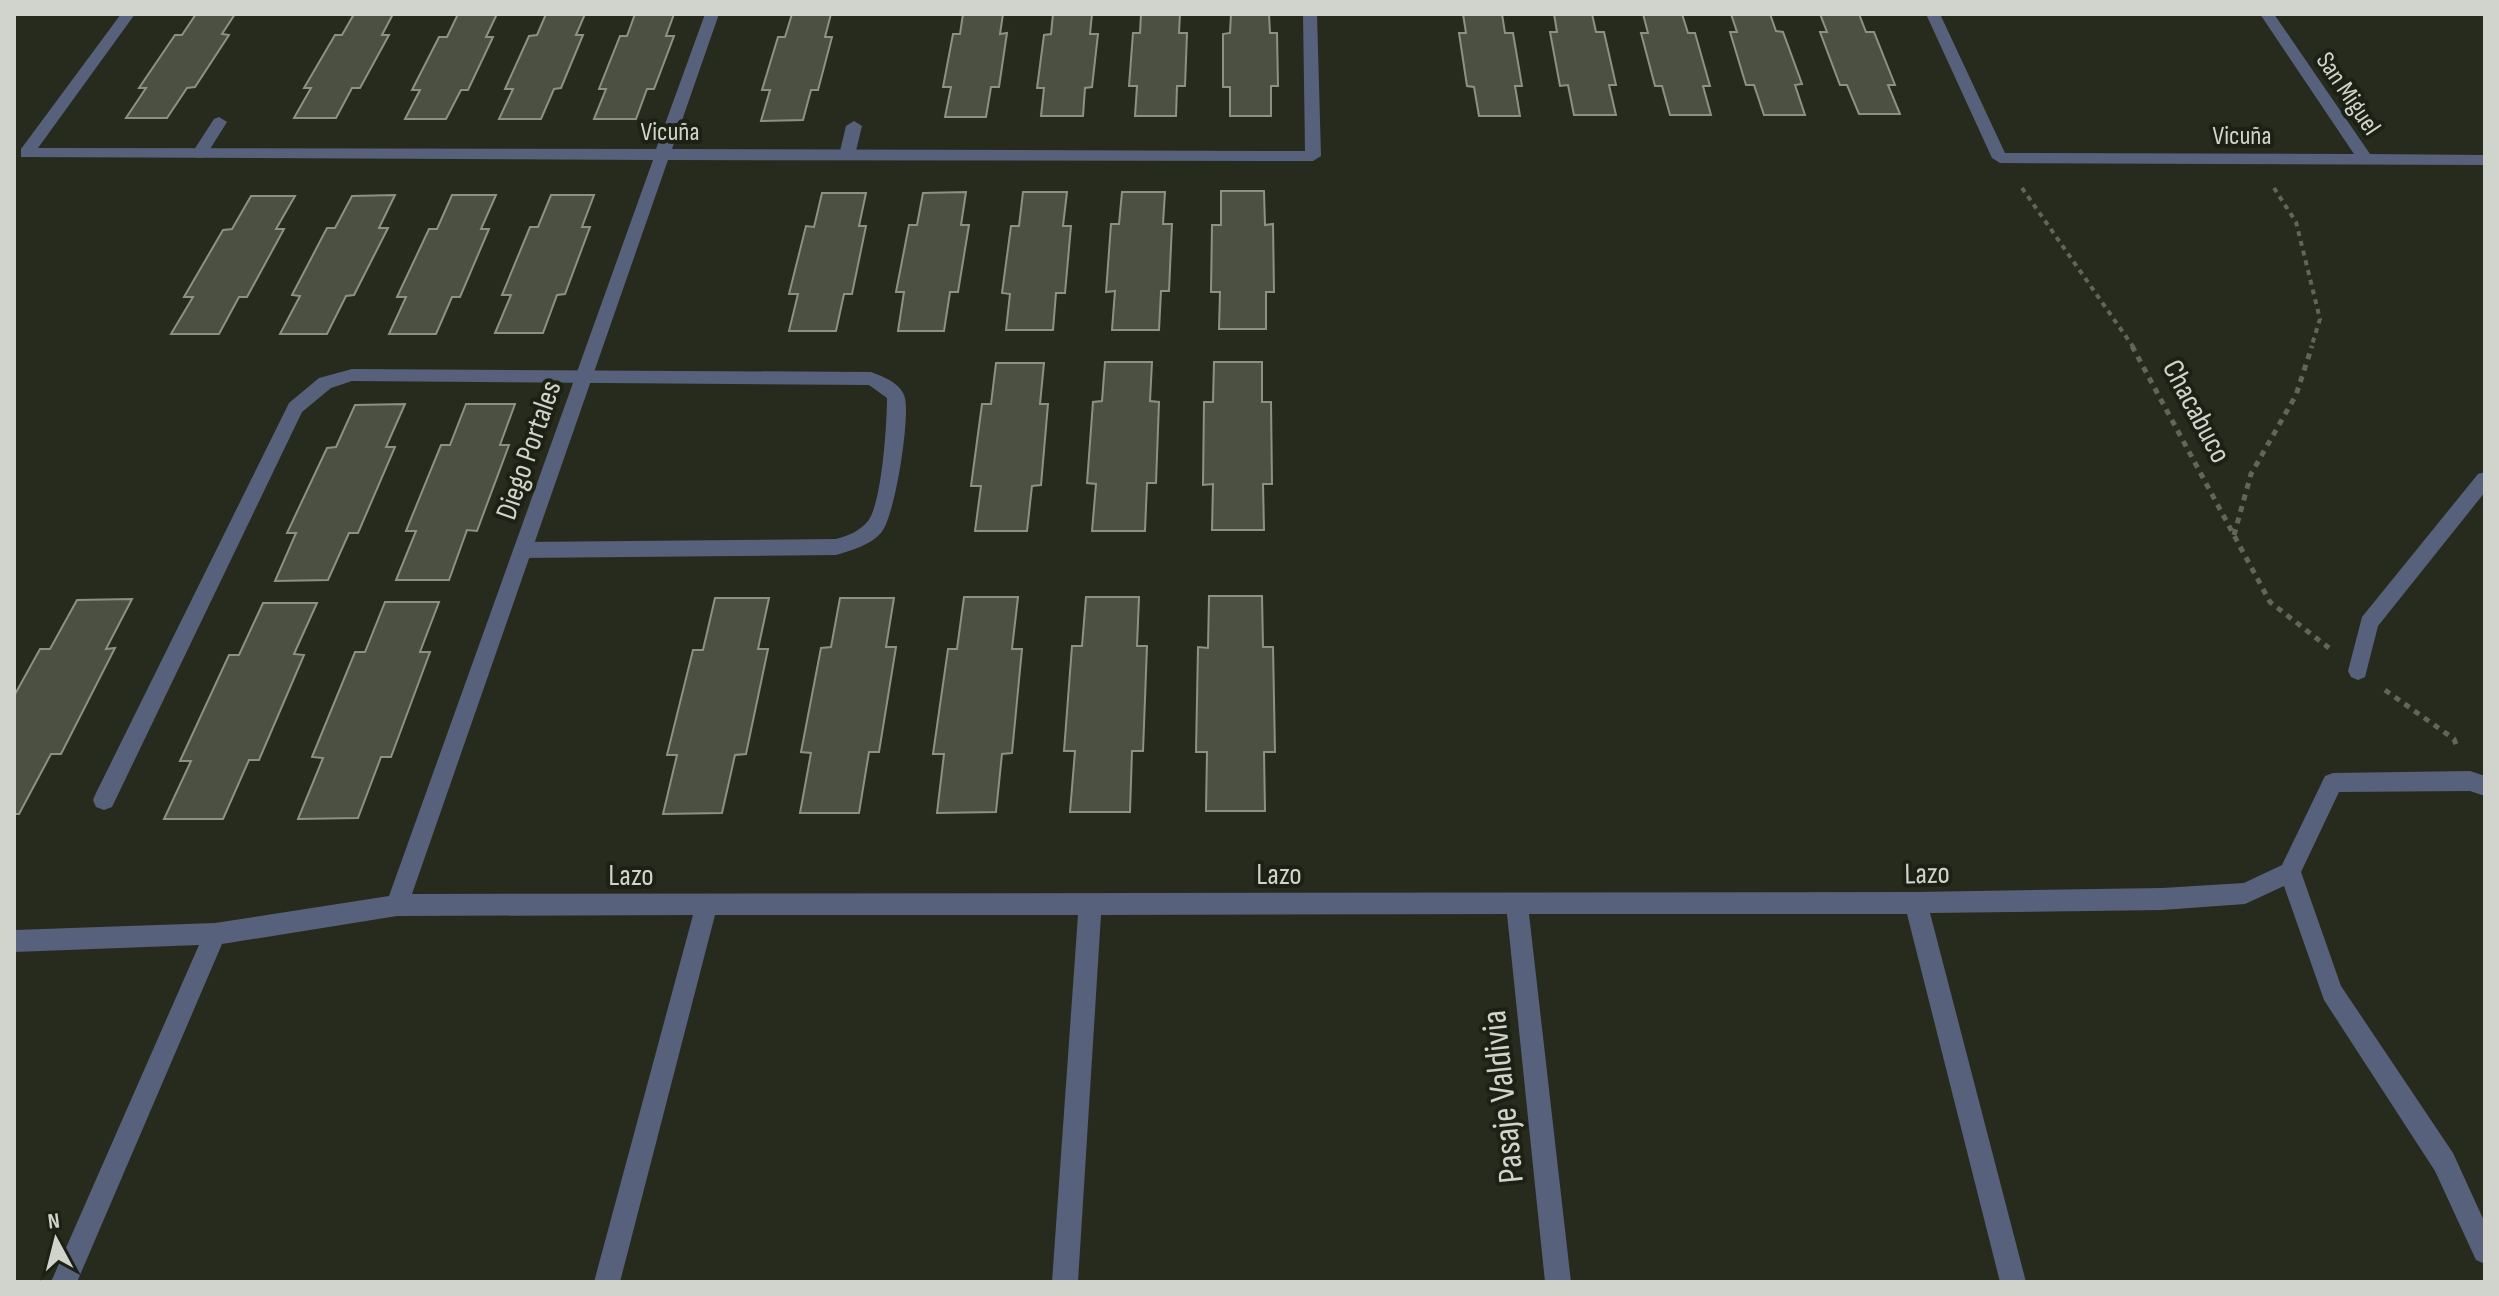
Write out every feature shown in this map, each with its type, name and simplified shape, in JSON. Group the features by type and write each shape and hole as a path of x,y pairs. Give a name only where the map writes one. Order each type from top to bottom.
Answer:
{"street":[{"name":"Vicuña","path":"128,14 26,153 1313,156 1310,14"},
{"name":"Diego Portales","path":"397,905 712,14"},
{"path":"1933,14 2000,158"},
{"name":"San Miguel","path":"2267,14 2365,159"},
{"path":"200,153 219,122"},
{"path":"847,155 854,126"},
{"name":"Vicuña","path":"2000,158 2485,160"},
{"path":"104,800 295,408 325,383 352,375 585,374 871,379 883,383 896,398 881,518 863,537 836,547 523,550"},
{"path":"2358,671 2369,623 2485,479"},
{"path":"2478,784 2333,783 2290,872 2332,992 2444,1162 2485,1251"},
{"name":"Lazo","path":"14,941 215,934 397,905 1916,903 2162,899 2245,893 2290,872"},
{"path":"1916,903 2013,1282"},
{"path":"607,1282 707,904"},
{"path":"1065,1282 1090,904"},
{"name":"Pasaje Valdivia","path":"1517,904 1558,1282"},
{"path":"64,1282 215,934"}],"path":[{"name":"Chacabuco","path":"2000,158 2124,330 2270,602 2358,671 2454,739 2478,784"},
{"path":"2234,536 2251,474 2296,395 2320,319 2296,222 2263,170 2265,159"}],"building":[{"path":"196,14 235,14 222,34 229,35 195,87 187,88 167,118 126,118 146,88 139,88 175,35 182,35"},
{"path":"354,14 393,14 382,35 389,35 360,88 352,88 336,118 294,118 311,88 304,88 335,35 342,35"},
{"path":"458,14 497,14 486,37 493,37 468,90 461,90 446,119 405,119 420,90 412,90 439,37 447,37"},
{"path":"546,14 585,14 576,35 583,35 561,88 554,89 541,119 499,119 513,89 505,89 529,36 537,35"},
{"path":"635,14 674,14 666,36 674,36 654,89 647,89 636,119 594,119 606,89 599,89 620,36 627,36"},
{"path":"792,14 831,14 825,37 832,37 818,90 811,90 803,120 761,121 770,90 762,90 778,37 785,37"},
{"path":"963,14 1003,14 1000,34 1007,33 999,87 991,87 986,117 945,117 951,87 943,87 953,34 960,34"},
{"path":"1053,14 1092,14 1090,34 1098,34 1092,87 1085,88 1083,116 1041,116 1044,88 1037,88 1044,35 1051,34"},
{"path":"1141,14 1180,14 1179,33 1187,33 1185,86 1177,86 1176,116 1135,116 1137,86 1129,86 1133,33 1140,33"},
{"path":"1231,14 1269,14 1270,33 1277,33 1278,86 1271,86 1271,116 1230,116 1230,87 1223,87 1223,34 1230,33"},
{"path":"1463,14 1502,14 1505,33 1513,33 1522,86 1515,86 1520,116 1479,116 1474,87 1467,86 1459,33 1466,33"},
{"path":"1554,14 1592,14 1596,32 1604,32 1616,85 1609,85 1616,115 1574,115 1568,85 1560,86 1550,32 1557,32"},
{"path":"1643,14 1682,14 1688,33 1695,33 1710,86 1703,86 1711,115 1670,115 1662,86 1655,86 1641,33 1648,33"},
{"path":"1731,14 1770,14 1776,31 1783,32 1802,84 1795,85 1805,115 1764,115 1754,85 1746,85 1730,32 1737,32"},
{"path":"1820,14 1859,14 1866,32 1874,32 1895,85 1888,85 1900,114 1859,114 1847,85 1840,85 1820,32 1827,32"},
{"path":"1221,191 1264,191 1265,225 1273,224 1274,292 1266,292 1266,329 1219,329 1220,292 1211,292 1212,225 1221,225"},
{"path":"966,192 961,225 969,225 958,292 950,292 944,331 898,331 904,292 896,292 909,225 917,225 923,193"},
{"path":"1023,192 1067,192 1063,226 1071,226 1065,293 1056,293 1053,330 1006,330 1010,294 1002,293 1011,226 1019,226"},
{"path":"1122,192 1165,192 1163,224 1172,224 1169,291 1161,291 1159,330 1112,330 1115,291 1106,292 1111,224 1119,224"},
{"path":"822,193 866,193 859,226 866,226 852,294 844,294 836,331 789,331 798,294 789,294 806,226 814,227"},
{"path":"395,195 379,228 388,228 354,295 346,296 327,334 280,334 300,296 292,295 327,228 335,228 352,196"},
{"path":"452,195 496,195 481,229 489,229 460,297 452,297 436,334 389,334 406,297 397,297 429,229 437,229"},
{"path":"551,195 594,195 582,227 590,227 565,294 557,295 543,333 495,333 511,295 502,295 530,227 538,227"},
{"path":"251,196 295,196 276,229 284,229 247,297 239,297 219,334 171,334 193,297 184,297 223,230 232,229"},
{"path":"1105,362 1152,362 1150,401 1159,402 1156,483 1147,483 1145,531 1092,531 1096,484 1087,483 1093,402 1102,401"},
{"path":"1214,362 1262,362 1262,402 1271,402 1272,484 1263,484 1264,530 1212,530 1213,484 1203,485 1204,402 1213,402"},
{"path":"996,363 1044,363 1040,404 1048,404 1041,485 1032,486 1027,531 975,531 981,486 971,486 982,404 991,404"},
{"path":"405,404 386,447 395,447 358,533 349,533 328,580 275,581 296,533 287,533 327,448 336,447 355,405"},
{"path":"466,404 515,404 500,445 509,445 477,531 467,530 449,580 396,580 416,531 406,531 441,445 450,445"},
{"path":"1209,596 1262,596 1263,647 1273,647 1275,752 1264,752 1265,811 1206,811 1207,752 1196,752 1198,647 1208,648"},
{"path":"964,597 1018,597 1012,649 1022,649 1012,753 1002,754 996,812 937,813 944,754 933,754 948,649 957,649"},
{"path":"1086,597 1139,597 1137,646 1147,646 1143,751 1132,751 1130,812 1070,812 1075,751 1064,751 1072,646 1082,646"},
{"path":"715,598 769,598 758,649 768,649 746,754 735,755 722,813 663,814 677,755 667,755 693,650 703,650"},
{"path":"840,598 894,598 886,647 896,647 879,752 869,752 859,813 800,813 811,753 801,752 821,648 831,647"},
{"path":"132,599 106,649 115,648 61,754 51,754 19,814 14,814 14,696 40,649 50,649 77,600"},
{"path":"385,602 439,602 420,652 430,652 391,757 381,757 358,818 298,819 323,758 312,757 355,652 365,652"},
{"path":"263,603 317,603 294,654 304,655 259,760 249,760 223,819 164,819 191,761 180,761 229,655 239,655"}]}
